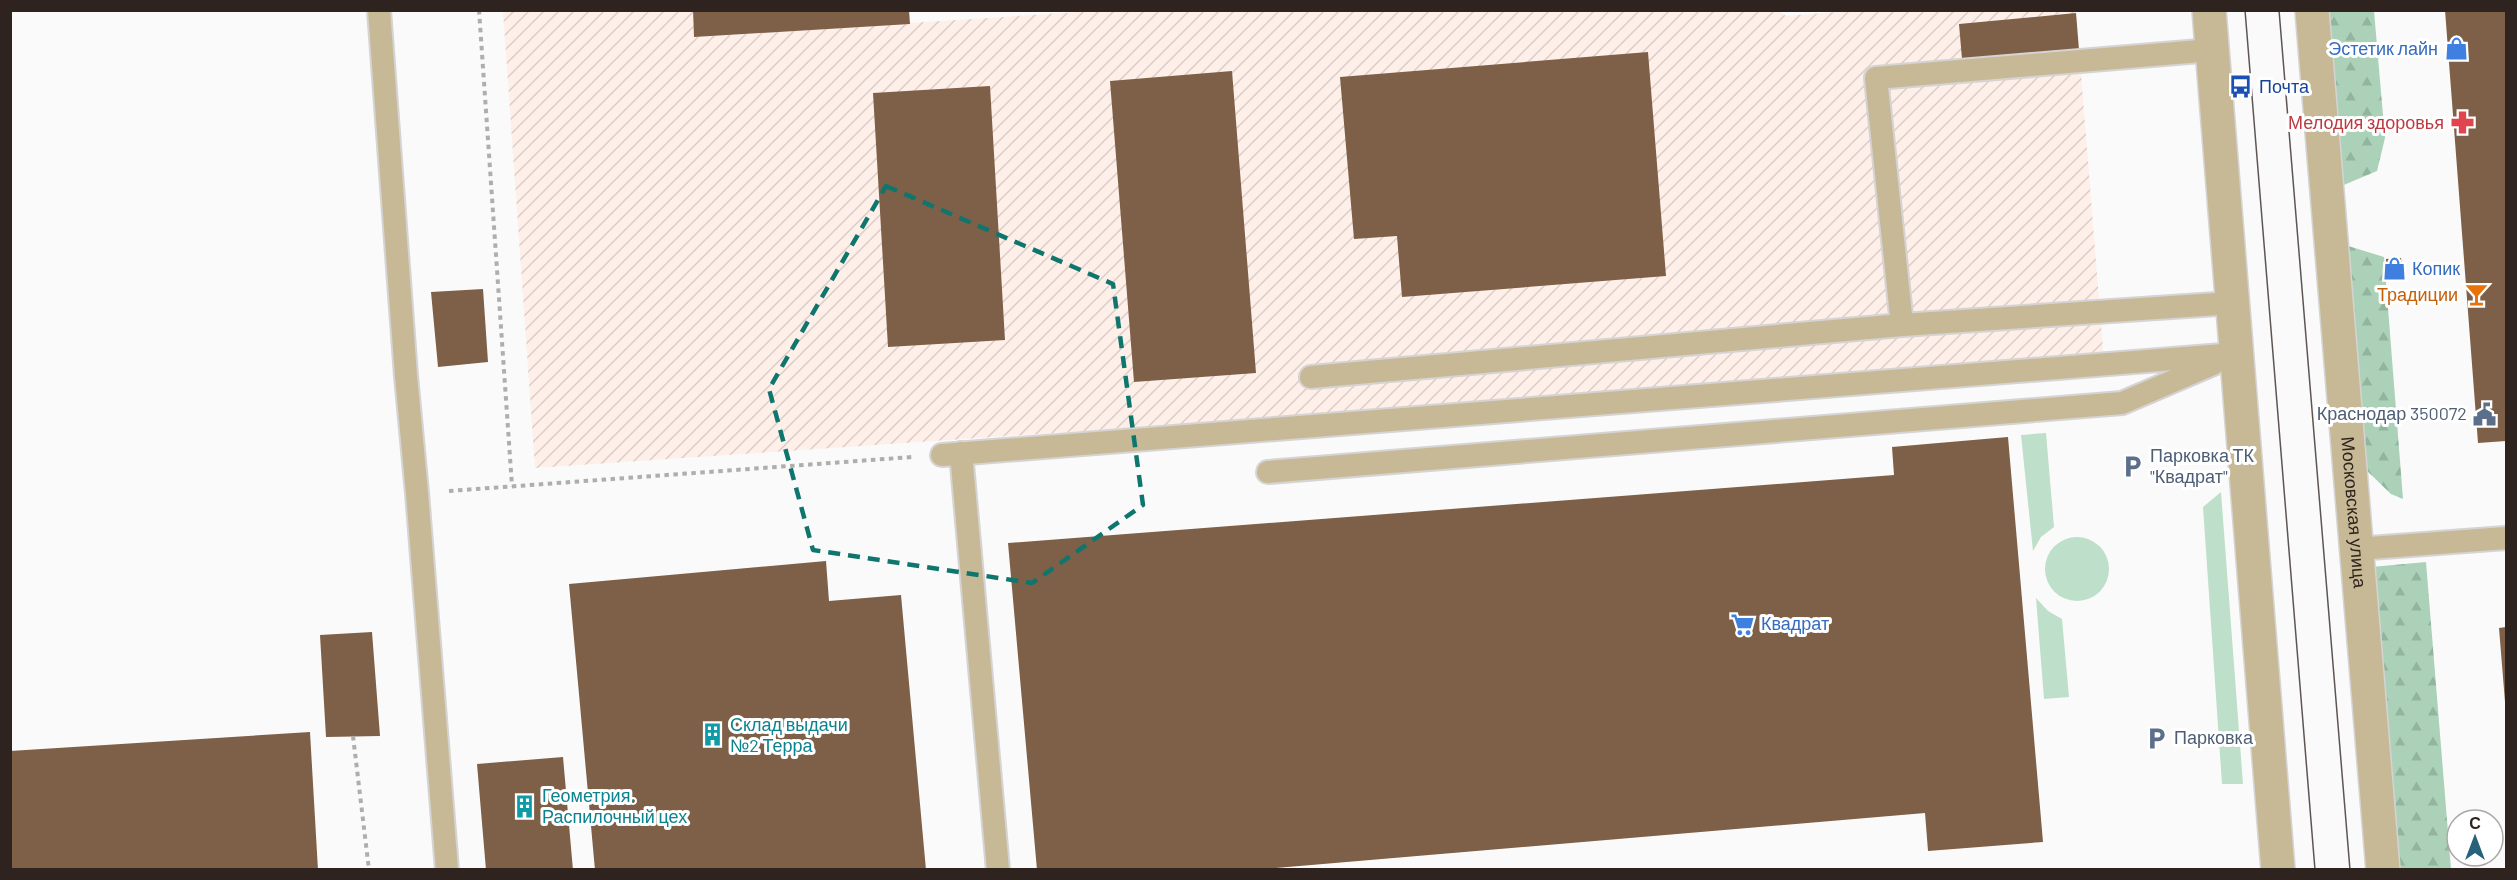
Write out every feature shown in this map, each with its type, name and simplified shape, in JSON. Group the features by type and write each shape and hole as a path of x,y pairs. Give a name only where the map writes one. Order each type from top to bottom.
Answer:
{"street":[{"path":"2209,10 2278,870"},
{"name":"Московская улица","path":"2312,10 2383,870"}],"lane":[{"path":"379,10 406,376 447,870"},
{"path":"1902,325 1876,78 2182,50 2212,50"},
{"path":"1311,377 1902,325 2232,303"},
{"path":"998,870 952,454 2196,359 2236,354"},
{"path":"1268,472 2122,403 2236,354"},
{"path":"2356,549 2506,538"}],"path":[{"path":"479,10 512,486"},
{"path":"417,493 952,454"},
{"path":"353,736 369,870"}],"highlighted area":[{"path":"886,186 1113,284 1143,505 1032,583 813,550 769,389"}],"shaded area":[{"path":"1109,10 1777,10 1786,16 1861,10 2076,11 2104,362 535,468 503,11 693,11 694,37"}],"green space":[{"path":"2326,11 2374,11 2385,138 2377,171 2339,187"},
{"path":"2345,245 2384,257 2403,499 2391,494 2364,468"},
{"path":"2046,433 2054,527 2041,537 2033,551 2021,435"},
{"path":"2221,492 2243,784 2222,784 2203,507"},
{"path":"2077,537 2095,542 2100,546 2104,551 2109,569 2104,587 2100,592 2095,596 2077,601 2059,596 2054,592 2050,587 2045,569 2050,551 2054,546 2059,542"},
{"path":"2426,562 2446,808 2445,868 2451,869 2395,869 2371,567"},
{"path":"2036,598 2048,611 2062,619 2069,697 2044,699"}],"building":[{"path":"693,10 909,10 910,24 694,37"},
{"path":"2445,10 2506,10 2506,441 2478,443"},
{"path":"2076,13 2079,50 1962,59 1959,24"},
{"path":"1648,52 1666,276 1402,297 1397,236 1354,239 1340,77"},
{"path":"1232,71 1256,373 1134,382 1110,81"},
{"path":"990,86 1005,340 888,347 873,93"},
{"name":"Копик","path":"2401,258 2403,279 2387,280 2386,259"},
{"path":"483,289 488,362 438,367 431,292"},
{"name":"Квадрат","path":"2008,437 2043,842 1928,851 1925,813 1252,870 1037,870 1008,543 1894,475 1892,447"},
{"name":"Склад выдачи №2 Терра","path":"826,561 829,601 901,595 926,870 595,870 569,584"},
{"path":"2506,627 2506,702 2505,702 2499,628"},
{"path":"372,632 380,736 326,737 320,635"},
{"path":"310,732 318,870 10,870 10,751"},
{"name":"Геометрия. Распилочный цех","path":"563,757 573,870 486,870 477,764"}],"tram line":[{"path":"2245,10 2315,870"},
{"path":"2279,10 2350,870"}],"place":[{"name":"Эстетик лайн","path":"2456,49"},
{"name":"Почта","path":"2241,87"},
{"name":"Мелодия здоровья","path":"2462,123"},
{"name":"Копик","path":"2394,269"},
{"name":"Традиции","path":"2476,295"},
{"name":"Краснодар 350072","path":"2485,414"},
{"name":"Парковка ТК \"Квадрат\"","path":"2132,466"},
{"name":"Квадрат","path":"1743,624"},
{"name":"Склад выдачи №2 Терра","path":"712,735"},
{"name":"Парковка","path":"2156,738"},
{"name":"Геометрия. Распилочный цех","path":"524,806"}]}
